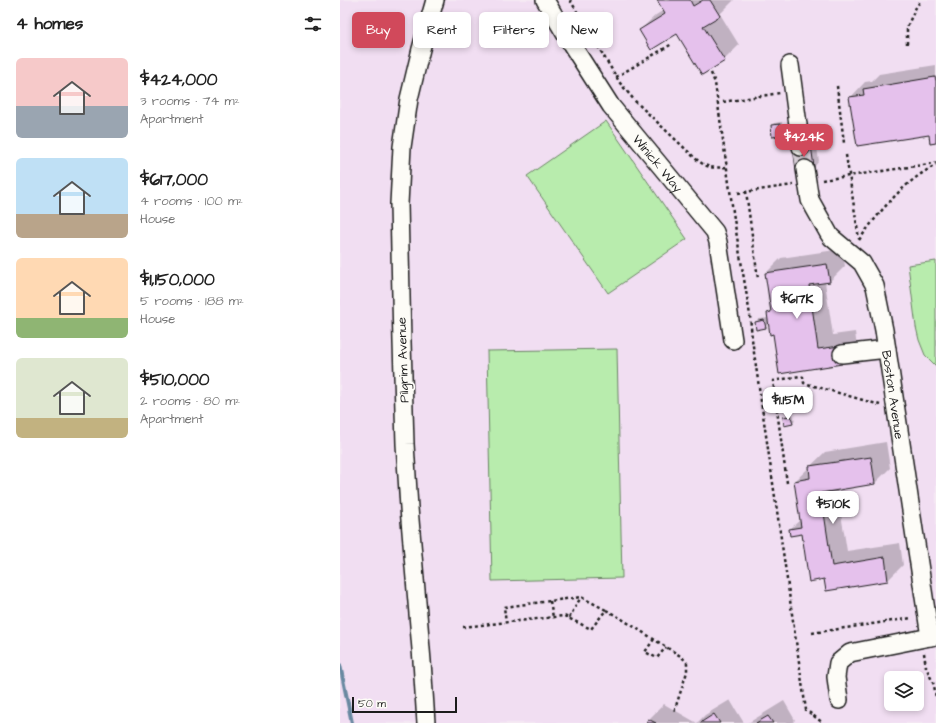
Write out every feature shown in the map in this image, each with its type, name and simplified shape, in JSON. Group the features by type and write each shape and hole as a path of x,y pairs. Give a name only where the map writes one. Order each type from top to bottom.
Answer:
{"lane":[{"name":"Pilgrim Avenue","path":"426,723 405,451 399,204 402,147 409,99 435,0"},
{"name":"Winick Way","path":"545,0 611,106 715,232 718,242 732,340"},
{"path":"790,65 801,147"},
{"name":"Boston Avenue","path":"805,169 810,200 829,234 862,263 875,286 887,349 930,640"},
{"path":"842,354 887,349"},
{"path":"839,700 836,677 838,663 850,653 930,640"}],"path":[{"path":"570,0 616,77 635,100 705,166 712,168 727,167"},
{"path":"907,44 907,27 921,0"},
{"path":"616,77 672,44"},
{"path":"711,73 715,83 750,315 753,347 806,710 823,723"},
{"path":"837,86 844,143"},
{"path":"723,102 781,93"},
{"path":"846,155 859,240 873,220 898,193 926,170 936,164"},
{"path":"821,181 936,164"},
{"path":"738,192 795,185"},
{"path":"746,191 758,279"},
{"path":"787,483 772,381 800,376 803,377 804,383 880,405"},
{"path":"569,618 581,597"},
{"path":"506,623 504,607 550,601 581,597 606,610 682,657 687,663 687,672 674,712"},
{"path":"550,601 553,617"},
{"path":"463,627 564,616 591,630 606,610"},
{"path":"812,633 918,617"},
{"path":"654,639 646,652 656,658 666,647"},
{"path":"930,640 926,668 934,685 936,698"}],"shaded area":[{"path":"340,0 936,0 936,723 340,723"}],"green space":[{"path":"606,121 687,239 608,293 527,176"},
{"path":"936,261 936,366 925,355 919,340 908,265"},
{"path":"617,349 622,578 492,581 487,351"}],"building":[{"path":"657,0 690,0 693,6 703,0 710,0 720,16 703,26 725,61 702,75 677,34 651,50 639,30 665,14"},
{"path":"935,77 936,143 930,144 929,135 857,146 849,97 864,95 863,89"},
{"path":"780,124 781,136 772,137 771,125"},
{"path":"811,145 814,167 796,170 793,148"},
{"path":"827,264 830,282 809,285 818,349 840,346 842,364 779,374 773,334 770,335 767,313 771,312 765,273"},
{"path":"764,320 766,328 756,330 755,322"},
{"path":"791,416 793,424 784,426 783,417"},
{"path":"871,457 875,484 821,493 832,566 885,557 888,581 826,591 824,579 809,582 802,534 790,536 789,529 801,527 794,481 810,478 809,466"},
{"path":"714,714 720,723 700,723"},
{"path":"768,716 773,723 756,723"},
{"path":"648,719 656,723 646,723"}],"waterway":[{"path":"340,665 352,723"}],"tunnel":[{"path":"801,147 805,169"}]}
